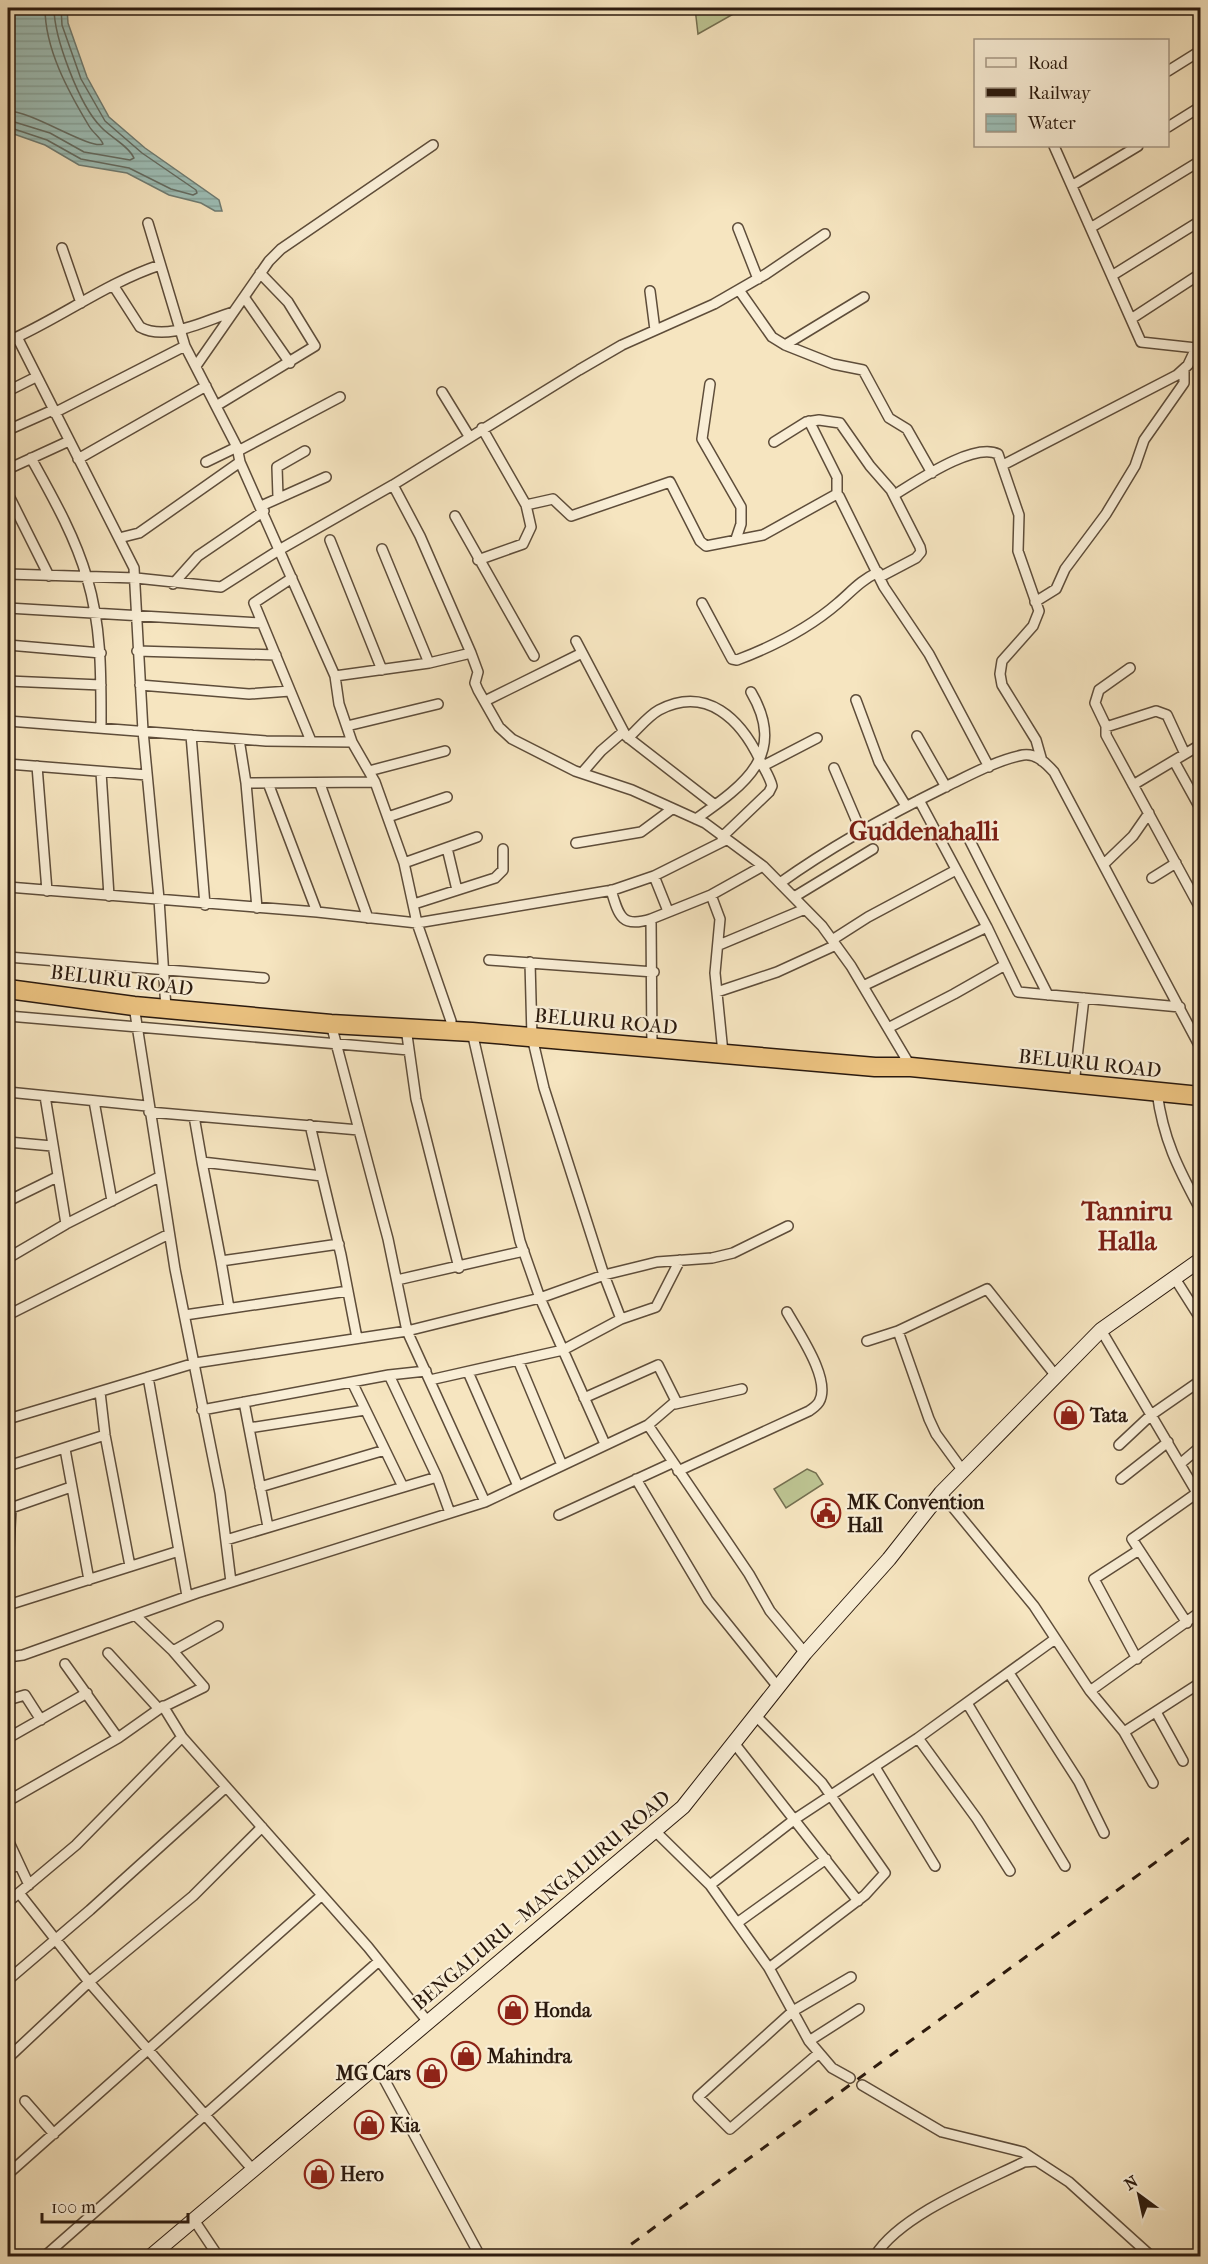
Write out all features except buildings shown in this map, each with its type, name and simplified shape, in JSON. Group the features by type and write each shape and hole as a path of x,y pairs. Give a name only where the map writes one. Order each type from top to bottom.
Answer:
{"highway":[{"name":"BELURU ROAD","path":"8,989 134,1006 331,1024 472,1032 875,1066 911,1067 1200,1096"}],"street":[{"path":"1169,70 1200,51"},
{"path":"1169,126 1200,107"},
{"path":"196,366 260,273 281,249 433,145"},
{"path":"1003,465 1156,387 1184,370 1198,346 1142,344 1092,227 1054,147"},
{"path":"1073,185 1136,147"},
{"path":"1092,227 1200,161"},
{"path":"1113,275 1200,221"},
{"path":"148,223 185,346 237,449 240,462 263,509 335,676 339,704 352,742 375,782 404,863 417,923 451,1021 450,1031"},
{"path":"738,228 758,279"},
{"path":"8,574 136,578 221,588 279,550 393,485 482,428 622,345 739,290 825,234"},
{"path":"63,248 81,303"},
{"path":"8,342 58,317 113,285 160,265"},
{"path":"216,406 312,350 314,342 288,302 260,273"},
{"path":"1131,319 1200,274"},
{"path":"113,285 140,327 164,333 233,312"},
{"path":"739,290 772,337 785,345 833,364 863,370 889,418 907,429 932,473"},
{"path":"650,291 656,330"},
{"path":"244,297 290,363"},
{"path":"785,345 864,297"},
{"path":"17,337 119,538 136,578 137,651 159,899 166,1009"},
{"path":"8,430 53,411 185,346"},
{"path":"1035,602 1056,589 1065,569 1107,513 1135,466 1144,440 1181,389 1185,378 1184,370"},
{"path":"8,391 36,377"},
{"path":"710,384 702,439 741,507 741,524 736,539"},
{"path":"78,459 206,386"},
{"path":"442,392 469,436"},
{"path":"206,462 237,449 340,397"},
{"path":"702,603 732,659 737,660 771,647 803,629 839,602 857,583 916,558 921,552 894,495 840,423 810,421 774,442"},
{"path":"810,421 837,477 837,495 841,498 879,575 928,654 989,767"},
{"path":"478,560 523,544 531,526 526,505 482,428"},
{"path":"8,469 69,441"},
{"path":"278,498 277,467 305,451"},
{"path":"894,495 950,462 986,452 998,454 1019,515 1018,550 1039,611 1038,618 1002,661 1000,674 1002,685 1036,740 1042,761"},
{"path":"32,458 87,577 96,615 101,652 101,728"},
{"path":"119,538 139,533 240,462"},
{"path":"173,584 198,556 278,498 326,477"},
{"path":"526,505 553,499 571,516 668,482 673,484 703,545 763,535 837,495"},
{"path":"393,485 420,536 471,653 478,672 475,682 499,727 512,739 582,773 696,819 763,866 834,943 863,986 911,1067"},
{"path":"8,494 49,576"},
{"path":"454,516 534,656"},
{"path":"330,540 382,670"},
{"path":"382,549 429,663"},
{"path":"292,578 254,603 311,741"},
{"path":"8,608 96,615 135,614 262,622"},
{"path":"576,641 626,735 715,805"},
{"path":"8,645 101,652"},
{"path":"137,651 276,655"},
{"path":"484,701 582,652"},
{"path":"335,676 429,663 471,653"},
{"path":"1130,668 1096,694 1095,703 1106,727 1106,735 1200,908"},
{"path":"8,681 101,685"},
{"path":"140,685 249,694 291,692"},
{"path":"751,692 762,715 765,744 761,763"},
{"path":"856,700 879,762 906,806"},
{"path":"8,887 205,905 317,912 417,923 610,890 654,876 724,839 771,789 771,781 752,742 724,711 694,701 658,710 601,751 582,773"},
{"path":"346,726 438,704"},
{"path":"1106,727 1156,711 1163,712 1167,715 1185,754"},
{"path":"8,721 239,739 352,742"},
{"path":"192,735 205,905"},
{"path":"917,736 946,787"},
{"path":"696,819 738,789 761,763 817,738"},
{"path":"239,739 246,783 257,908"},
{"path":"1133,785 1200,745"},
{"path":"369,771 445,751"},
{"path":"780,883 860,830 906,806 989,767 1024,755 1035,756 1054,772 1200,1047"},
{"path":"1174,761 1200,808"},
{"path":"8,764 147,775"},
{"path":"37,766 47,891"},
{"path":"834,768 860,830"},
{"path":"101,771 109,896"},
{"path":"246,783 375,782"},
{"path":"268,783 317,912"},
{"path":"320,784 368,918"},
{"path":"388,817 447,797"},
{"path":"919,800 987,927 1018,992 1180,1008"},
{"path":"576,843 640,832 672,808"},
{"path":"1104,864 1133,836 1149,813"},
{"path":"404,863 477,837"},
{"path":"968,837 1048,995"},
{"path":"447,848 457,890"},
{"path":"414,904 500,874 503,849"},
{"path":"794,897 873,849"},
{"path":"1152,878 1176,863"},
{"path":"610,890 616,908 627,921 635,924 711,895 763,866"},
{"path":"717,992 777,972 834,943 868,917 956,870"},
{"path":"654,876 668,911"},
{"path":"711,895 720,919 715,973 723,1053"},
{"path":"719,945 805,909"},
{"path":"651,919 654,972 652,1047"},
{"path":"863,986 987,927"},
{"path":"8,957 264,978"},
{"path":"489,960 654,972"},
{"path":"530,962 532,1037 544,1088 604,1275 621,1319"},
{"path":"888,1028 1005,965"},
{"path":"1074,1084 1084,999"},
{"path":"134,1006 169,1234 220,1493 231,1582"},
{"path":"8,1016 409,1050"},
{"path":"331,1024 397,1280 407,1331 485,1502"},
{"path":"406,1028 416,1099 459,1268"},
{"path":"472,1032 524,1251 540,1298 605,1444"},
{"path":"8,1092 94,1101 194,1116 359,1130"},
{"path":"1157,1092 1161,1125 1179,1170 1200,1209"},
{"path":"45,1096 66,1224"},
{"path":"94,1101 112,1201"},
{"path":"194,1116 229,1308"},
{"path":"310,1125 339,1244 357,1338"},
{"path":"8,1143 52,1146"},
{"path":"202,1162 322,1176"},
{"path":"8,1201 57,1177"},
{"path":"8,1258 66,1224 159,1177"},
{"path":"8,1419 195,1362 407,1331 540,1298 604,1275 680,1260 712,1258 733,1253 788,1226"},
{"path":"8,1315 169,1234"},
{"path":"221,1261 339,1244"},
{"path":"397,1280 459,1268 524,1251"},
{"path":"202,1410 389,1375 428,1376 468,1372 563,1350 621,1319 656,1307 680,1260"},
{"name":"BENGALURU - MANGALURU ROAD","path":"151,2256 683,1807 805,1653 889,1559 941,1493 1101,1330 1200,1260"},
{"path":"1174,1277 1200,1318"},
{"path":"867,1341 898,1331 987,1289 1056,1376"},
{"path":"185,1315 348,1291"},
{"path":"559,1515 636,1479 675,1467 809,1412 819,1402 823,1391 822,1378 787,1312"},
{"path":"1101,1330 1199,1495 1132,1539 1188,1623"},
{"path":"898,1331 929,1419 936,1434 963,1471"},
{"path":"518,1360 562,1465"},
{"path":"584,1398 658,1365 675,1404"},
{"path":"468,1372 518,1486"},
{"path":"389,1375 437,1477 450,1513"},
{"path":"148,1377 187,1596"},
{"path":"1119,1445 1151,1415 1200,1381"},
{"path":"352,1382 403,1487"},
{"path":"8,1658 23,1655 187,1596 485,1502 648,1425 675,1404 742,1389"},
{"path":"100,1392 105,1435 130,1566"},
{"path":"244,1402 268,1527"},
{"path":"249,1428 365,1410"},
{"path":"648,1425 749,1574 770,1611 805,1653"},
{"path":"8,1466 105,1435"},
{"path":"1122,1479 1168,1442"},
{"path":"1180,1464 1200,1447"},
{"path":"65,1449 89,1580"},
{"path":"260,1487 385,1450"},
{"path":"226,1540 437,1477"},
{"path":"636,1479 708,1600 778,1687"},
{"path":"8,1568 9,1508 71,1487"},
{"path":"941,1493 1034,1606 1090,1691 1124,1732 1153,1783"},
{"path":"1137,1659 1094,1579 1139,1550"},
{"path":"8,1605 179,1551"},
{"path":"1090,1691 1188,1623 1200,1612"},
{"path":"8,1801 118,1738 161,1707 205,1686 135,1615"},
{"path":"173,1651 218,1626"},
{"path":"710,1885 830,1794 918,1738 1055,1639"},
{"path":"108,1653 161,1707 182,1737 225,1788 379,1961 428,2022"},
{"path":"65,1664 118,1738"},
{"path":"1009,1673 1079,1782 1104,1833"},
{"path":"1124,1732 1200,1683"},
{"path":"8,1738 87,1694"},
{"path":"8,1700 24,1695 40,1720"},
{"path":"967,1703 1065,1866"},
{"path":"1155,1712 1183,1761"},
{"path":"756,1716 822,1783 885,1872 858,1901 769,1968"},
{"path":"8,1902 76,1845 182,1737"},
{"path":"918,1738 977,1819 1010,1871"},
{"path":"734,1743 858,1901"},
{"path":"875,1767 935,1866"},
{"path":"8,1980 225,1788"},
{"path":"8,2058 90,1982 193,1896 262,1827"},
{"path":"655,1831 710,1885 769,1968 809,2041 832,2068 850,2078"},
{"path":"8,1840 28,1885"},
{"path":"737,1923 826,1859"},
{"path":"8,1870 19,1864"},
{"path":"19,1893 147,2050 253,2170"},
{"path":"8,2175 321,1896"},
{"path":"45,2256 98,2211 203,2114 379,1961"},
{"path":"819,2053 730,2129 698,2097 793,2011 851,1977"},
{"path":"809,2041 859,2009"},
{"path":"377,2066 480,2256"},
{"path":"861,2085 942,2132 1023,2152 1069,2182 1151,2256"},
{"path":"25,2101 54,2134"},
{"path":"875,2256 890,2239 939,2204 1024,2162 1036,2161"},
{"path":"194,2220 218,2256"}],"green space":[{"path":"695,8 744,8 698,34"},
{"path":"807,1469 816,1473 823,1484 786,1508 774,1489"}],"water":[{"path":"8,8 67,8 68,23 87,77 109,117 145,148 219,200 222,211 215,211 201,203 169,195 127,173 79,165 45,145 8,132"}],"railway":[{"path":"615,2256 1200,1830"}],"place":[{"name":"Tata","path":"1069,1415"},
{"name":"MK Convention Hall","path":"826,1513"},
{"name":"Honda","path":"513,2010"},
{"name":"Mahindra","path":"466,2056"},
{"name":"MG Cars","path":"432,2073"},
{"name":"Kia","path":"369,2125"},
{"name":"Hero","path":"319,2174"}],"district":[{"name":"Guddenahalli","path":"924,831"},
{"name":"Tanniru Halla","path":"1127,1226"}]}
